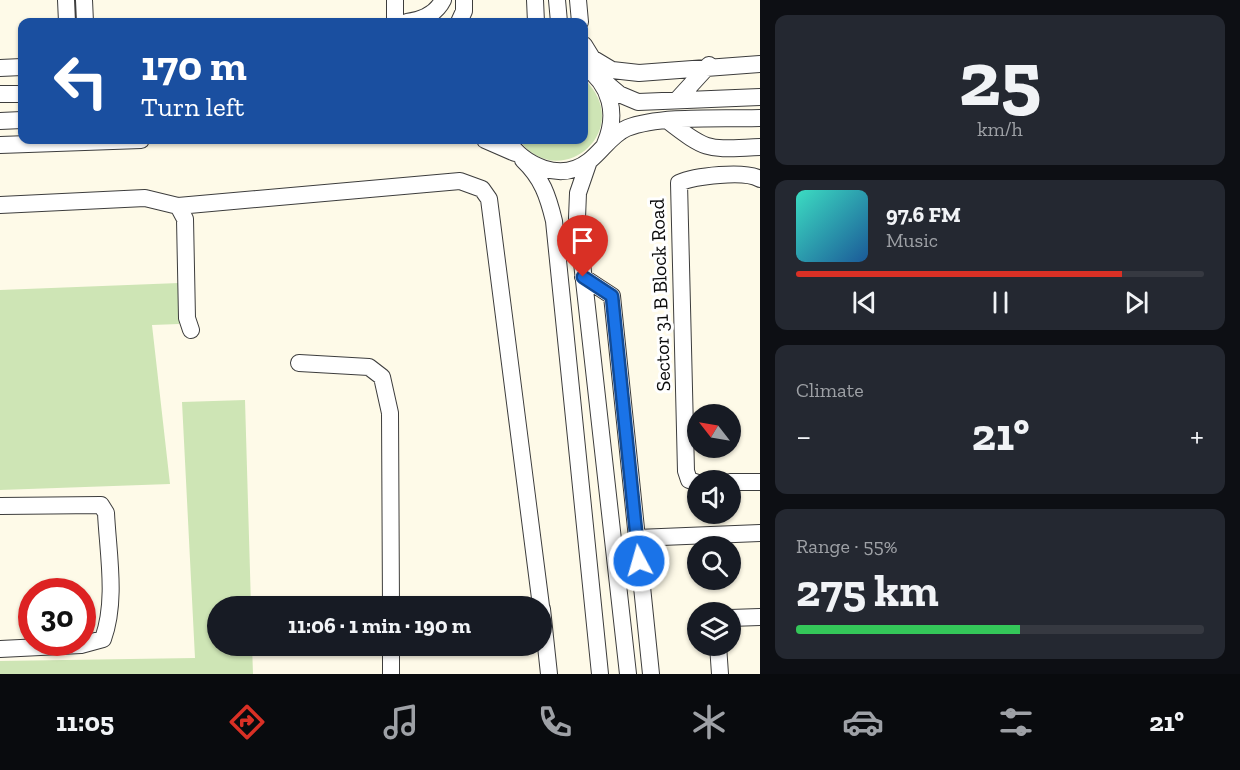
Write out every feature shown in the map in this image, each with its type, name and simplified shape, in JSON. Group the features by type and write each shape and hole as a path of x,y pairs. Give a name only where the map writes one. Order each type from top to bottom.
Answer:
{"street":[{"path":"66,0 67,18"},
{"path":"84,0 85,18"},
{"path":"395,0 395,18"},
{"path":"423,18 435,11 443,0"},
{"path":"461,18 464,11 464,0"},
{"path":"535,0 536,18"},
{"path":"557,0 559,18"},
{"path":"578,0 580,18"},
{"path":"588,52 592,58 612,70 639,73 710,65 760,64"},
{"path":"677,100 710,65"},
{"path":"0,68 18,67"},
{"path":"589,70 619,94 638,102 760,97"},
{"path":"589,70 611,100 612,123 604,145"},
{"path":"0,94 18,94"},
{"path":"496,144 516,151 552,171 577,168 589,161 604,145 626,128 668,121 760,118"},
{"path":"0,121 18,120"},
{"path":"668,121 698,144 710,148 760,147"},
{"path":"0,145 28,144"},
{"path":"516,151 538,174 546,191 554,221 600,674"},
{"path":"589,161 578,193 577,218 628,674"},
{"name":"Sector 31 B Block Road","path":"687,474 679,183 692,177 747,175 760,179"},
{"path":"0,205 145,198 178,206 460,181 482,189 489,199 540,596"},
{"path":"178,206 185,219 186,318 191,330"},
{"path":"583,277 612,296 651,674"},
{"path":"299,363 369,367 382,377 390,413 391,596"},
{"path":"741,482 760,482"},
{"path":"0,506 101,505 106,513 111,606 103,639 81,645 0,649"},
{"path":"637,538 760,533"},
{"path":"741,617 760,616"},
{"path":"391,656 391,674"},
{"path":"547,656 549,674"},
{"path":"719,656 720,674"}],"green space":[{"path":"588,84 598,98 602,117 598,135 587,149 572,158 554,161 536,155 524,144 588,144"},
{"path":"179,283 179,324 152,325 170,484 0,490 0,290"},
{"path":"245,400 251,596 207,596 207,656 252,656 253,674 0,674 0,661 195,658 182,402"}],"route":[{"path":"583,277 612,296 639,561"}]}
